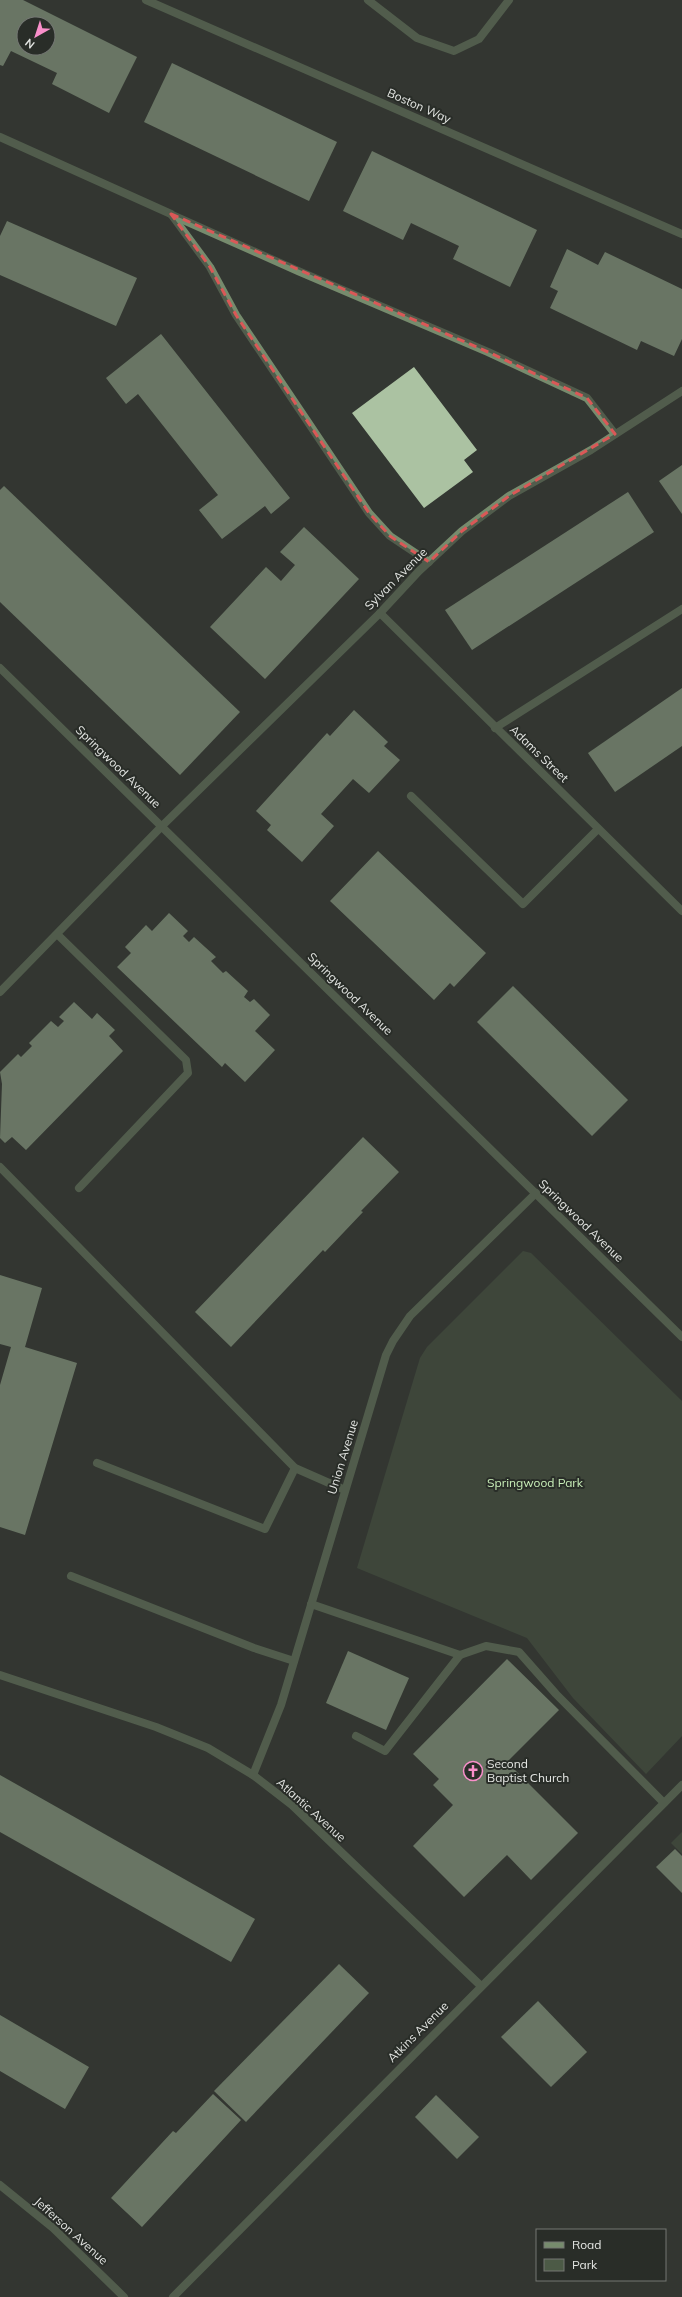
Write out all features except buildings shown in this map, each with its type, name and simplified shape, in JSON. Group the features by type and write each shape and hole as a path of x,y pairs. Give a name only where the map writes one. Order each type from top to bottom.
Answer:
{"street":[{"name":"Boston Way","path":"146,0 682,234"},
{"path":"368,0 417,38 454,51 479,39 509,0"},
{"path":"0,137 298,271 488,352 587,398 615,434"},
{"path":"171,214 210,267 236,315 369,513 390,536 429,562"},
{"name":"Sylvan Avenue","path":"0,992 58,935 162,826 380,613 429,562 462,532 509,496 615,434 682,391"},
{"path":"495,728 682,609"},
{"name":"Adams Street","path":"380,613 682,911"},
{"name":"Springwood Avenue","path":"0,668 682,1337"},
{"path":"412,796 523,904 598,829"},
{"path":"58,935 186,1060 188,1073 79,1188"},
{"path":"0,1167 295,1468 345,1490"},
{"name":"Union Avenue","path":"253,1776 281,1705 386,1355 393,1341 410,1316 536,1193"},
{"path":"97,1463 265,1529 295,1468"},
{"path":"71,1576 254,1648 294,1661"},
{"path":"311,1604 460,1655"},
{"path":"356,1736 385,1751 460,1655 486,1646 519,1652 556,1694 664,1803"},
{"name":"Atlantic Avenue","path":"0,1675 156,1727 208,1748 253,1776 292,1805 481,1986"},
{"name":"Atkins Avenue","path":"173,2297 682,1785"},
{"name":"Jefferson Avenue","path":"0,2185 53,2228 124,2297"}],"highlighted area":[{"path":"171,214 488,352 587,398 615,434 509,496 462,531 429,562 390,536 369,513 236,315 210,267"}],"green space":[{"name":"Springwood Park","path":"523,1251 531,1253 682,1401 682,1736 646,1774 573,1698 527,1638 357,1568 420,1358 427,1347"},
{"path":"682,1832 682,1854 671,1843"}],"place":[{"name":"Second Baptist Church","path":"473,1771"}]}
